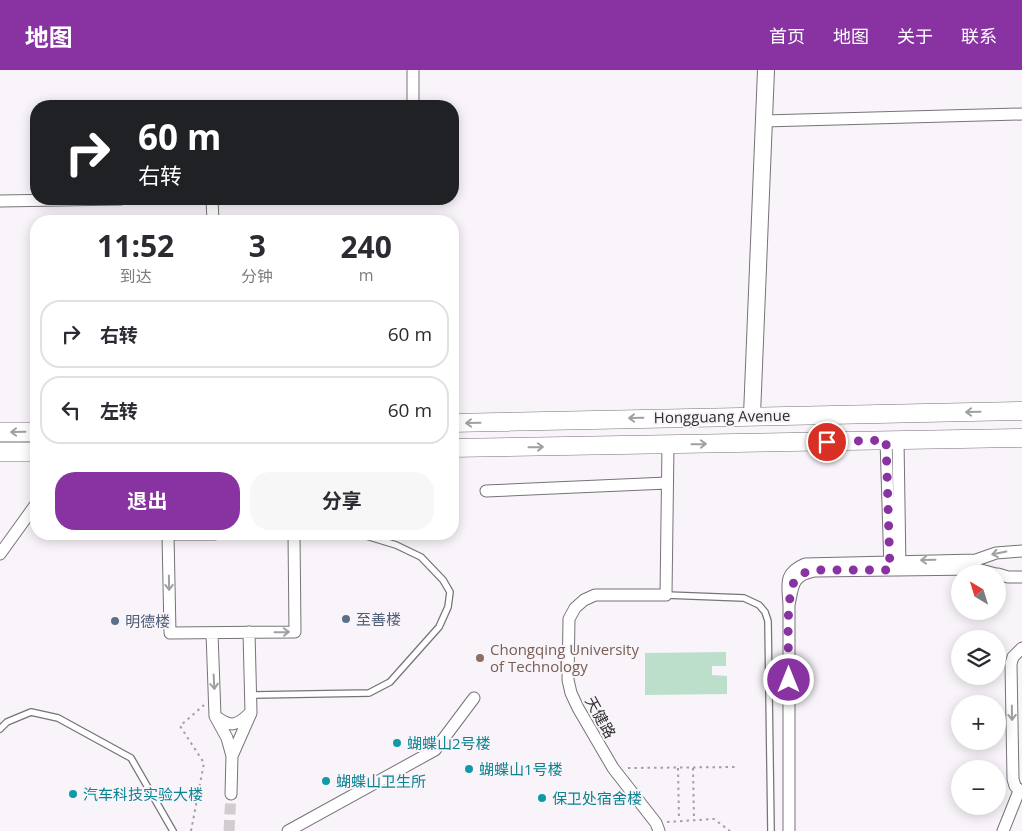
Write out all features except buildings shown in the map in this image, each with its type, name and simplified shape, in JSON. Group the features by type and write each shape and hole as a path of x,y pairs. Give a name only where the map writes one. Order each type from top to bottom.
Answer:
{"main road":[{"name":"Hongguang Avenue","path":"459,423 752,415 1022,411"},
{"path":"0,432 30,432"},
{"name":"Hongguang Avenue","path":"459,448 1022,438"},
{"path":"0,452 30,452"}],"street":[{"path":"413,70 413,100"},
{"path":"752,415 766,70"},
{"path":"764,121 1022,114"},
{"path":"0,201 30,201"},
{"path":"892,440 895,565"},
{"path":"666,594 668,445"},
{"path":"486,491 667,483"},
{"path":"0,554 30,512"},
{"path":"168,540 170,633 212,633 295,632 294,540"},
{"path":"895,565 976,560 996,553 1022,552"},
{"path":"789,831 788,578 790,574 799,566 812,562 951,568"},
{"path":"1006,576 1022,577"},
{"name":"天健路","path":"658,827 613,768 571,693 568,680 569,619 574,608 584,600 595,595 666,594"},
{"path":"232,756 250,713 249,632"},
{"path":"212,633 215,716 227,738 232,756 231,794"},
{"path":"1003,831 1021,792 1013,779 1011,664 1013,657 1022,648"},
{"path":"288,831 435,750 474,698"},
{"path":"215,716 234,725 242,721 250,713"}],"lane":[{"path":"250,695 369,693 390,682 439,627 448,607 450,592 443,580 420,557 396,545 380,540"},
{"path":"666,594 744,598 760,605 765,612 768,620 771,831"},
{"path":"0,729 8,722 31,712 58,718 131,758 172,831"}],"path":[{"path":"191,831 204,763 180,726 197,711"},
{"path":"613,768 737,767"},
{"path":"678,768 679,821"},
{"path":"693,768 694,820"},
{"path":"658,827 679,821 714,819 730,831"}],"green space":[{"path":"726,652 726,666 712,666 712,675 727,676 727,694 645,695 645,653"}],"tunnel":[{"path":"229,831 231,794"}],"place":[{"name":"至善楼","path":"346,619"},
{"name":"明德楼","path":"115,621"},
{"name":"Chongqing University of Technology","path":"480,658"},
{"name":"蝴蝶山2号楼","path":"397,743"},
{"name":"蝴蝶山1号楼","path":"469,769"},
{"name":"蝴蝶山卫生所","path":"326,781"},
{"name":"汽车科技实验大楼","path":"73,794"},
{"name":"保卫处宿舍楼","path":"542,798"}],"route":[{"path":"789,680 789,605 793,583 796,578 801,574 814,570 890,570 886,440 827,442"}]}
